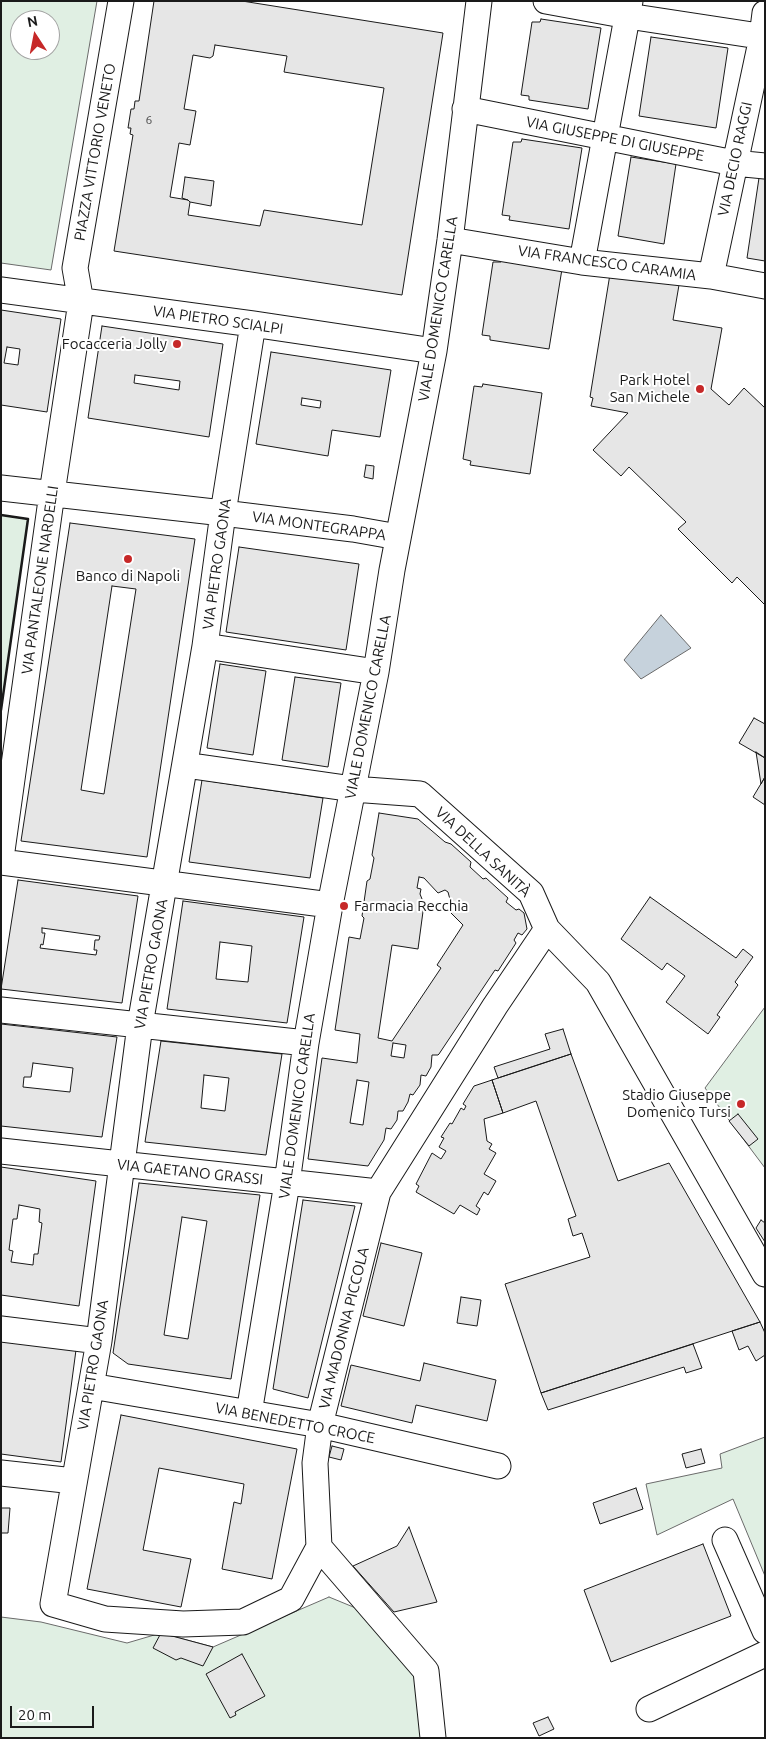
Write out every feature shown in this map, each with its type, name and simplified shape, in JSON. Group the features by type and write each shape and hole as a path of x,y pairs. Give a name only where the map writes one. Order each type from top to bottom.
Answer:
{"street":[{"name":"PIAZZA VITTORIO VENETO","path":"81,302 75,268 121,1"},
{"name":"VIALE DOMENICO CARELLA","path":"249,1412 286,1183 306,1043 330,905 376,672 398,537 434,351 480,1"},
{"path":"546,1 629,9 764,29"},
{"path":"582,262 629,9"},
{"name":"VIA DECIO RAGGI","path":"712,276 734,162 764,29"},
{"name":"VIA GIUSEPPE DI GIUSEPPE","path":"466,109 734,162 765,166"},
{"name":"VIA FRANCESCO CARAMIA","path":"450,240 582,262 712,276 765,286"},
{"name":"VIA PIETRO SCIALPI","path":"1,290 434,351"},
{"name":"VIA PANTALEONE NARDELLI","path":"1,858 81,302"},
{"name":"VIA PIETRO GAONA","path":"253,324 223,513 205,646 140,1025 99,1341 53,1604 105,1620 183,1624 243,1622 292,1599 319,1547"},
{"name":"VIA MONTEGRAPPA","path":"1,488 353,529 398,537"},
{"path":"205,646 376,672"},
{"name":"VIA DELLA SANITÀ","path":"185,765 353,789 420,794 531,893 547,929 598,982 765,1274"},
{"path":"1,862 330,905"},
{"name":"VIA MADONNA PICCOLA","path":"319,1547 315,1463 320,1425 378,1192 495,1006 547,929"},
{"path":"1,1010 306,1043"},
{"name":"VIA GAETANO GRASSI","path":"1,1151 378,1192"},
{"path":"1,1329 99,1341"},
{"name":"VIA BENEDETTO CROCE","path":"91,1386 320,1425 498,1466"},
{"path":"1,1473 74,1482"},
{"path":"725,1540 765,1631"},
{"path":"319,1547 426,1671 433,1738"},
{"path":"649,1709 765,1654"}],"green space":[{"path":"1,1 97,1 51,270 1,263"},
{"path":"1,515 28,519 1,710"},
{"name":"Stadio Giuseppe Domenico Tursi","path":"765,1007 765,1168 705,1088"},
{"path":"765,1437 765,1576 733,1499 657,1535 646,1484 722,1468 720,1454"},
{"path":"329,1597 380,1618 426,1671 433,1738 1,1738 1,1617 41,1622 127,1643 161,1633 213,1647"}],"shaded area":[{"path":"661,615 691,648 641,679 624,660"}],"building":[{"path":"154,1 242,1 443,33 402,295 114,251 133,135 130,134 131,128 128,128 131,109 134,109 135,101 139,101","holes":["215,45 287,56 284,72 384,88 362,225 264,210 260,226 188,215 190,202 170,197 179,143 190,145 196,111 184,109 193,55 210,58 213,56"]},
{"path":"541,19 601,28 588,109 529,100 529,96 521,95 532,22 540,22"},
{"path":"651,37 728,48 716,128 639,116"},
{"path":"522,139 582,148 569,229 509,220 510,216 502,215 513,142 521,142"},
{"path":"631,157 676,164 664,244 618,236"},
{"path":"185,177 214,181 211,206 190,202 182,198"},
{"path":"759,178 765,178 765,261 747,258"},
{"path":"503,259 562,269 549,349 490,340 490,336 482,335 493,262 501,262"},
{"name":"Park Hotel San Michele","path":"610,274 679,285 673,320 722,328 711,389 729,405 744,388 765,408 765,605 737,577 732,583 678,529 686,522 629,467 621,476 593,450 628,413 591,406 593,398 590,397"},
{"path":"1,310 61,319 47,412 1,405","holes":["7,347 20,349 18,365 4,363"]},
{"path":"102,326 223,344 209,437 88,418","holes":["135,375 180,381 179,390 134,383"]},
{"path":"271,352 391,370 380,437 332,430 328,456 256,444","holes":["302,398 321,401 320,408 301,405"]},
{"path":"483,384 542,393 530,474 470,465 471,461 463,459 474,386 482,387"},
{"path":"366,465 374,466 373,479 364,477"},
{"path":"70,523 195,539 147,857 21,841","holes":["112,586 136,589 104,794 81,790"]},
{"path":"239,547 359,564 346,650 226,632"},
{"path":"220,664 266,671 253,755 207,748"},
{"path":"295,677 341,683 328,767 282,760"},
{"path":"754,718 765,724 765,758 739,743"},
{"path":"756,752 765,758 765,777 761,784"},
{"path":"765,777 765,805 753,797"},
{"path":"202,780 323,798 310,878 189,862"},
{"path":"379,813 418,819 471,862 470,867 483,879 486,878 508,898 506,902 516,910 519,909 524,913 527,929 522,935 518,933 514,940 516,943 498,971 495,970 439,1054 432,1055 431,1067 426,1076 421,1075 420,1085 413,1095 410,1094 403,1111 398,1111 397,1120 391,1129 386,1128 384,1140 368,1166 308,1159 322,1058 357,1063 360,1034 335,1030 349,937 360,939 367,881 370,879 374,858 372,855","holes":["419,877 424,878 438,893 445,890 448,892 452,907 449,911 463,925 437,965 441,968 392,1041 378,1038 392,945 418,949 424,904 420,894 421,889 417,888","393,1043 406,1045 404,1058 391,1056","357,1080 369,1082 363,1125 350,1123"]},
{"path":"18,880 138,896 122,1003 1,989","holes":["42,928 100,936 99,940 95,940 94,950 97,950 96,955 40,948 41,944 43,945 45,933 42,933"]},
{"path":"650,897 736,958 743,949 753,957 735,982 738,985 717,1015 720,1017 708,1034 666,1002 685,976 667,963 662,970 621,939"},
{"path":"183,901 304,917 287,1023 167,1009","holes":["220,942 252,946 248,982 216,979"]},
{"path":"1,1024 117,1037 102,1137 1,1126","holes":["33,1063 73,1068 70,1092 23,1087 24,1077 31,1077"]},
{"path":"563,1029 571,1054 498,1078 494,1067 550,1049 545,1034"},
{"path":"161,1041 282,1054 266,1155 145,1142","holes":["204,1075 229,1078 225,1111 201,1108"]},
{"path":"571,1054 618,1181 669,1163 760,1322 541,1393 505,1284 590,1257 582,1233 573,1236 568,1219 576,1216 536,1101 503,1113 492,1080"},
{"path":"492,1080 503,1113 484,1119 487,1141 492,1144 489,1149 496,1153 484,1174 496,1181 488,1195 484,1192 476,1206 480,1209 477,1215 460,1205 454,1214 416,1192 419,1186 416,1184 432,1153 441,1159 446,1151 439,1147 444,1138 441,1137 450,1123 452,1124 461,1108 464,1110 466,1106 463,1104 474,1086"},
{"path":"738,1114 758,1139 749,1146 729,1121"},
{"path":"1,1167 96,1181 79,1306 1,1295","holes":["19,1205 40,1209 39,1222 42,1223 38,1254 34,1254 33,1265 11,1262 13,1251 9,1250 13,1219 17,1219"]},
{"path":"139,1183 260,1195 231,1379 128,1364 113,1353","holes":["182,1217 207,1221 188,1339 164,1335"]},
{"path":"303,1200 355,1206 308,1398 273,1389"},
{"path":"761,1220 765,1223 765,1242 756,1228"},
{"path":"381,1243 422,1253 404,1326 363,1316"},
{"path":"461,1297 481,1300 477,1326 457,1323"},
{"path":"760,1322 765,1333 765,1355 756,1361 748,1346 739,1350 732,1331"},
{"path":"1,1340 76,1350 61,1462 1,1454"},
{"path":"693,1344 702,1368 686,1373 684,1367 548,1410 541,1393"},
{"path":"424,1363 496,1380 487,1421 416,1405 412,1423 341,1406 351,1365 420,1381"},
{"path":"121,1415 297,1449 272,1579 222,1569 234,1502 241,1504 244,1484 159,1468 143,1550 191,1559 181,1607 87,1589"},
{"path":"332,1446 344,1449 341,1460 329,1457"},
{"path":"701,1449 705,1463 686,1468 682,1454"},
{"path":"636,1488 643,1509 600,1524 593,1503"},
{"path":"1,1508 10,1508 8,1533 1,1533"},
{"path":"409,1527 437,1602 394,1612 353,1566 397,1546"},
{"path":"703,1544 731,1616 611,1662 584,1590"},
{"path":"161,1633 213,1647 203,1666 181,1658 176,1660 153,1648"},
{"path":"242,1654 265,1696 235,1712 236,1715 230,1718 206,1674"},
{"path":"548,1717 554,1729 539,1736 533,1723"}],"wall":[{"path":"1,515 28,519 1,710"}],"place":[{"name":"Focacceria Jolly","path":"177,344"},
{"name":"Park Hotel San Michele","path":"700,389"},
{"name":"Banco di Napoli","path":"128,559"},
{"name":"Farmacia Recchia","path":"344,906"},
{"name":"Stadio Giuseppe Domenico Tursi","path":"741,1104"}]}
